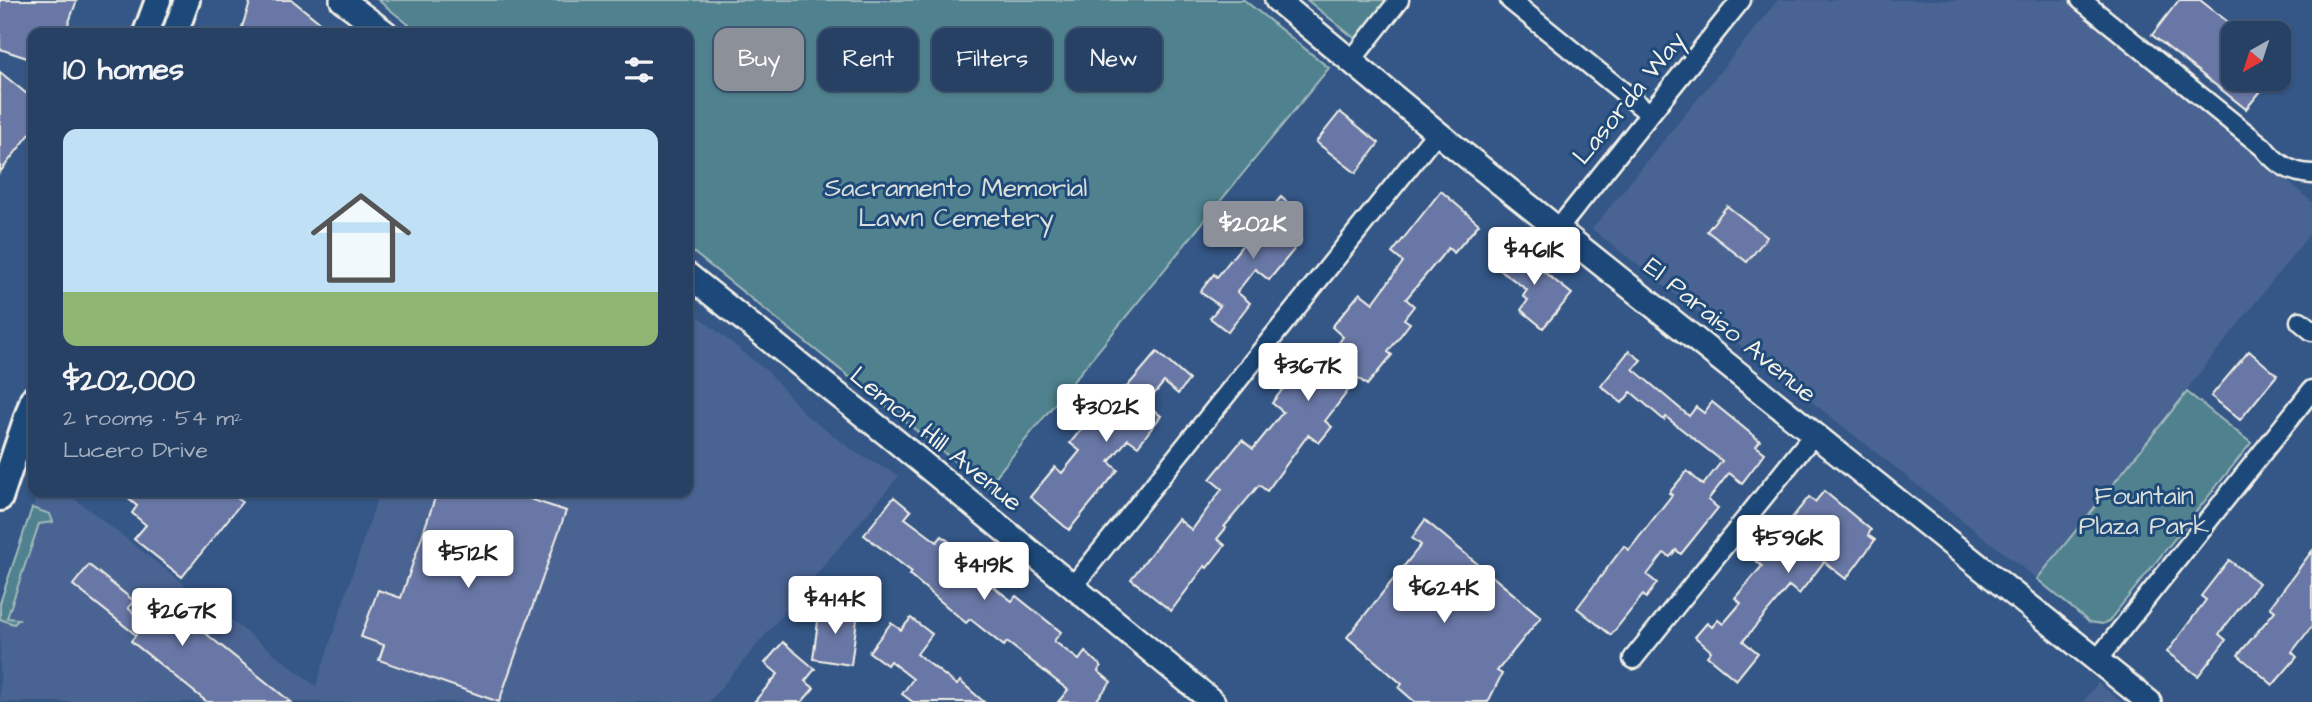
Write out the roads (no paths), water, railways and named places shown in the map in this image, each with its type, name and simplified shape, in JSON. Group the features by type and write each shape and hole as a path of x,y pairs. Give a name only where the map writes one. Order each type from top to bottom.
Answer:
{"main road":[{"path":"148,28 158,0"},
{"path":"177,28 187,0"},
{"path":"0,498 28,414"}],"street":[{"path":"342,0 379,28"},
{"name":"El Paraiso Avenue","path":"1277,0 1437,132 2149,702"},
{"path":"1351,61 1399,0"},
{"path":"1510,0 1649,113"},
{"path":"2081,0 2263,147 2280,165 2312,174"},
{"name":"Lasorda Way","path":"1558,229 1735,2"},
{"path":"1073,586 1437,132"},
{"name":"Lemon Hill Avenue","path":"693,279 1213,702"},
{"path":"2097,660 2312,390"},
{"path":"1633,659 1814,434"}],"park label":[{"name":"Sacramento Memorial Lawn Cemetery","path":"956,203"},
{"name":"Fountain Plaza Park","path":"2144,511"}]}
